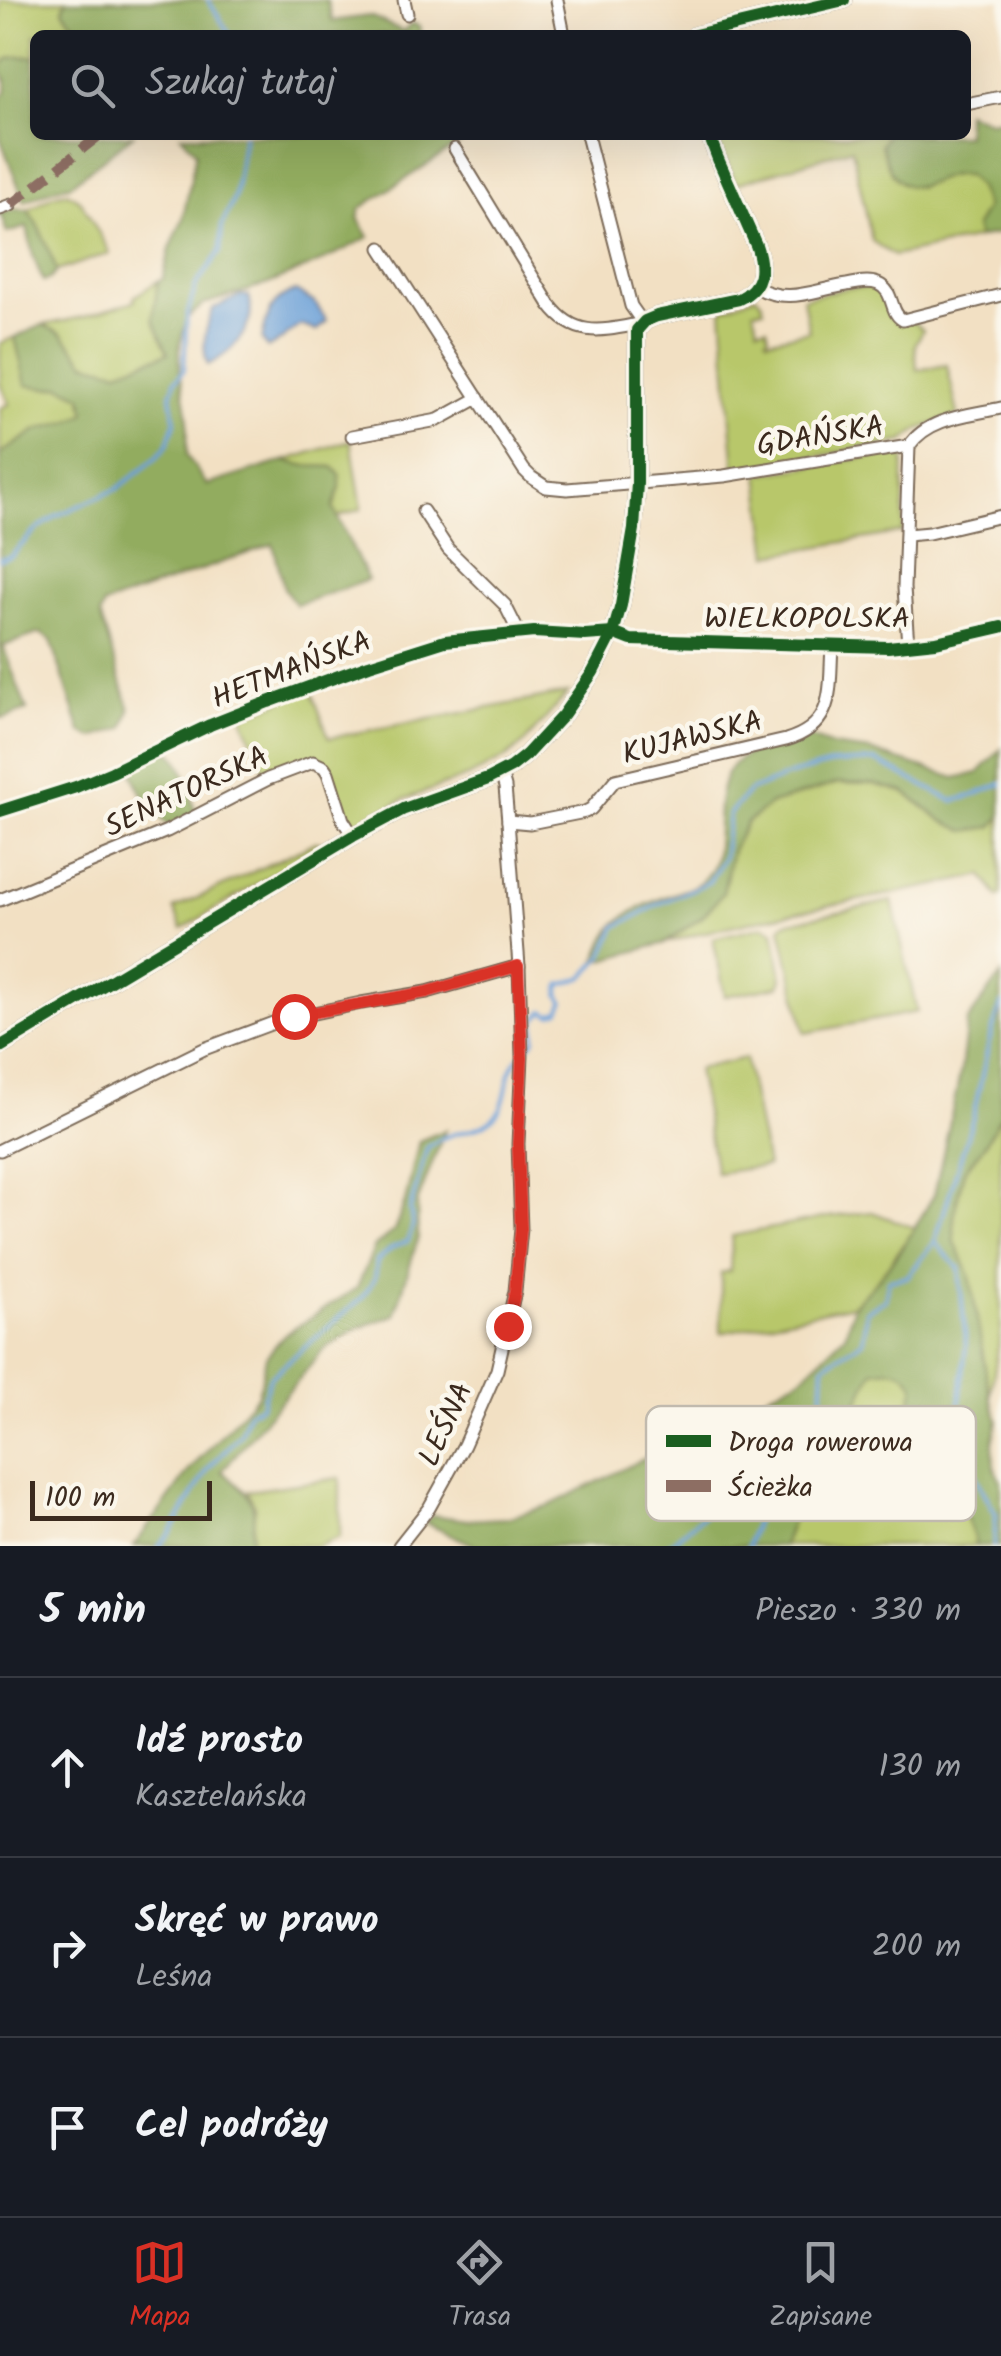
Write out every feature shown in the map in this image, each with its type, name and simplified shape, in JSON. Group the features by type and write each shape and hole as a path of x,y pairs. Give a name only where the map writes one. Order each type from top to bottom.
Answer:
{"street":[{"path":"404,0 407,14"},
{"path":"558,0 563,30"},
{"path":"716,30 839,0"},
{"path":"971,103 1001,97"},
{"path":"588,140 631,306 643,323"},
{"path":"456,150 550,305 575,327 596,330 643,323 657,316 740,299 756,287 762,274 761,259 711,140"},
{"path":"352,436 438,420 478,398 381,248"},
{"path":"756,287 773,296 789,297 872,282 884,288 897,318 904,320 1001,294"},
{"path":"0,1048 353,836 404,808 500,773 526,755 563,715 593,672 612,633 628,576 638,482 636,340 643,323"},
{"name":"GDAŃSKA","path":"478,398 524,470 537,482 554,489 754,472 909,446 918,434 932,426 1001,408"},
{"path":"908,646 904,588 909,446"},
{"path":"423,511 448,549 505,606 519,632"},
{"path":"907,535 929,534 1001,516"},
{"name":"WIELKOPOLSKA","path":"612,633 631,640 908,646 1001,626"},
{"name":"HETMAŃSKA","path":"0,811 112,772 210,725 368,664 445,641 519,632 612,633"},
{"name":"KUJAWSKA","path":"508,822 585,812 615,780 804,734 820,720 826,707 832,646"},
{"name":"SENATORSKA","path":"0,900 151,838 268,779 313,762 328,773 343,820 353,836"},
{"name":"LEŚNA","path":"399,1546 447,1480 497,1370 518,1263 522,1044 508,822 500,773"},
{"path":"0,1150 204,1049 281,1020 427,992 518,966"}],"green space":[{"path":"0,0 66,0 63,10 75,25 112,30 30,30 30,57 11,58 0,69"},
{"path":"66,0 327,0 332,21 370,16 401,30 112,30 75,25 63,10"},
{"path":"412,23 420,30 404,30"},
{"path":"30,57 30,140 127,140 70,185 24,201 0,138 0,99 6,92 6,80 0,69 6,60"},
{"path":"971,114 989,121 1001,119 1001,233 978,238 975,227 986,207 978,187 967,175 947,176 921,186 904,184 889,167 881,144 884,140 971,140"},
{"path":"185,140 467,140 361,208 358,218 369,237 268,284 204,304 187,318 180,344 188,417 187,456 207,485 284,461 333,467 340,475 340,487 333,508 368,580 296,605 284,588 273,544 104,605 100,615 130,710 124,728 93,738 81,732 51,640 40,633 3,646 27,710 0,717 0,454 37,430 86,413 82,396 61,386 26,385 15,337 43,325 62,334 86,363 118,371 168,353 153,319 158,281 163,279 183,219 196,152"},
{"path":"717,140 884,140 881,145 886,160 904,184 921,186 943,176 967,175 978,187 986,207 975,227 978,238 894,256 872,241 852,148 736,184"},
{"path":"67,192 81,201 110,253 57,271 28,210 53,195"},
{"path":"28,210 39,227 57,271 50,279 43,281 27,227 7,233 0,213"},
{"path":"158,281 153,319 169,353 118,371 86,363 62,334 43,325 135,301 134,297"},
{"path":"872,287 885,293 893,315 912,321 923,330 915,345 917,370 947,365 958,415 919,429 904,441 735,471 722,309 756,295 764,309 754,310 758,328 767,327 767,340 809,331 803,298"},
{"path":"15,337 27,385 61,386 82,396 86,414 37,430 0,454 0,408 9,404 0,384 0,343"},
{"path":"351,440 362,509 337,517 333,508 340,487 333,467 284,461"},
{"path":"900,452 904,455 903,532 769,555 759,474"},
{"path":"311,689 329,738 568,693 507,757 470,776 405,799 351,828 327,764 315,758 267,776 242,716"},
{"path":"805,736 833,746 870,751 955,778 978,773 1001,749 1001,817 992,827 965,831 943,821 904,792 874,784 838,783 771,804 747,822 732,850 723,893 703,916 665,943 596,962 611,930 624,917 692,887 707,875 716,854 722,786 737,761"},
{"path":"168,749 183,770 195,812 169,826 146,799 131,767"},
{"path":"838,783 874,784 904,792 943,821 992,827 1001,817 1001,896 983,875 744,923 665,943 703,916 723,893 732,850 747,822 771,804"},
{"path":"316,842 325,843 182,929 174,909"},
{"path":"892,901 917,1012 805,1033 781,928 785,923"},
{"path":"764,926 774,931 782,979 779,986 725,996 713,938"},
{"path":"1001,975 1001,1115 964,1171 954,1213 954,1240 970,1276 990,1397 998,1420 993,1443 994,1467 1001,1481 1001,1546 975,1546 968,1521 976,1521 976,1406 910,1406 915,1387 908,1376 893,1369 873,1371 856,1406 747,1406 803,1376 845,1335 854,1305 905,1244 934,1195 961,1070 967,1022"},
{"path":"745,1058 767,1166 716,1173 697,1069"},
{"path":"1001,1115 1001,1331 990,1397 954,1240 954,1213 964,1171"},
{"path":"445,1130 417,1203 418,1238 395,1315 358,1328 324,1349 222,1471 252,1502 251,1546 134,1546 188,1472 258,1395 266,1357 284,1335 357,1288 375,1246 394,1231 419,1141"},
{"path":"872,1212 915,1228 879,1278 853,1305 721,1333 721,1273 730,1271 732,1236"},
{"path":"894,1367 911,1377 915,1387 910,1406 856,1406 873,1370"},
{"path":"646,1458 646,1521 792,1521 783,1546 476,1546 425,1523 432,1515 467,1520 507,1518 550,1505"},
{"path":"340,1478 340,1537 318,1546 251,1546 255,1506 247,1491"},
{"path":"792,1521 968,1521 975,1540 975,1546 783,1546"}],"water":[{"path":"296,291 315,303 327,321 316,331 301,325 268,348 262,340 271,309"},
{"path":"241,295 249,296 251,307 246,328 234,346 208,365 205,337 213,309"}],"waterway":[{"path":"208,0 227,30"},
{"path":"0,559 11,556 56,516 117,489 168,444 175,422 171,395 184,370 187,316 196,285 220,252 222,225 235,196 243,140"},
{"path":"525,1050 535,1039 535,1020 544,1011 560,1011 564,1002 559,995 561,985 584,977 603,956 616,927 709,882 723,858 729,814 749,791 835,763 876,761 953,801 1001,784"},
{"path":"822,1406 824,1365 863,1341 866,1311 885,1300 889,1280 907,1277 935,1242 973,1117 1001,1004"},
{"path":"159,1546 208,1469 240,1434 249,1412 261,1406 270,1377 363,1297 375,1278 377,1261 408,1241 413,1225 410,1210 427,1148 493,1118 502,1105 519,1057"},
{"path":"935,1242 959,1268 966,1345 960,1406"},
{"path":"976,1477 996,1514 994,1546"},
{"path":"667,1546 697,1521"},
{"path":"748,1546 756,1521"}],"marked path":[{"path":"11,205 94,140"}],"cycle path":[{"path":"716,30 844,0"},
{"path":"0,1047 353,836 404,809 511,767 563,715 593,672 613,633 621,605 634,529 637,483 637,330 657,316 739,299 753,289 760,276 756,245 711,140"},
{"path":"0,811 76,787 268,702 445,641 534,632 613,633 631,640 888,647 936,642 1001,627"}],"route":[{"path":"294,1016 427,992 518,966 521,1229 508,1326"}]}
